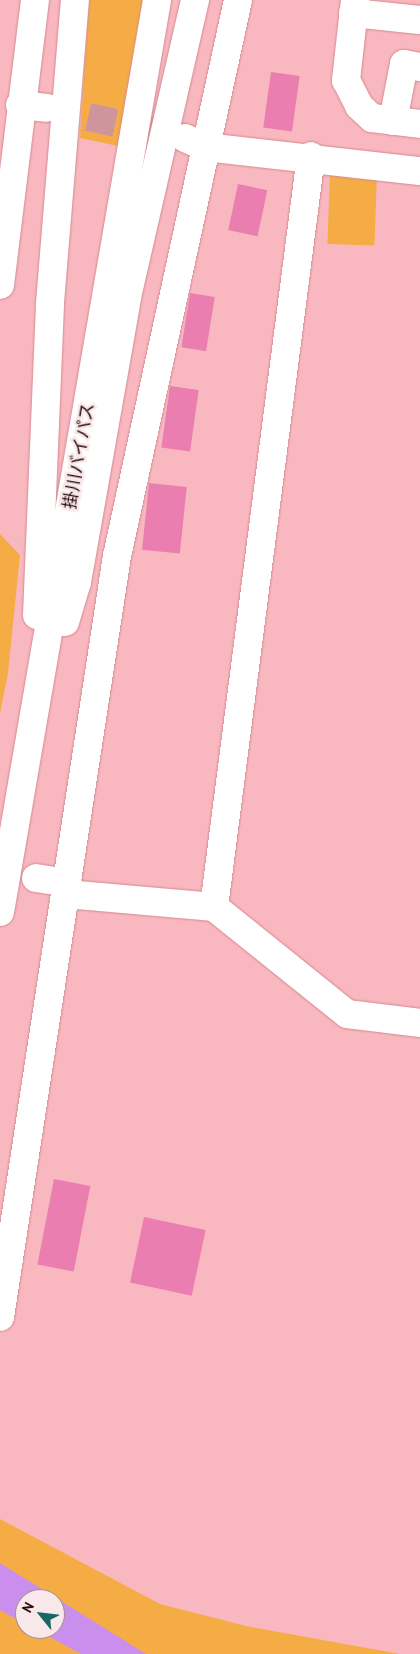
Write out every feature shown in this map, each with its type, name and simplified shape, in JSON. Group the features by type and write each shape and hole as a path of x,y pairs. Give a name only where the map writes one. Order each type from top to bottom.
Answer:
{"main road":[{"path":"0,285 13,112 34,0"},
{"path":"32,728 50,303 75,0"},
{"name":"掛川バイパス","path":"0,912 157,0"},
{"path":"32,728 77,582 126,297 195,0"},
{"path":"0,1317 118,556 194,143 238,0"},
{"path":"420,20 354,6 346,80 359,106 372,118 420,124"},
{"path":"393,121 404,64 420,67"},
{"path":"13,112 47,108"},
{"path":"194,143 420,171"},
{"path":"214,907 311,156"},
{"path":"36,878 67,888 214,907 347,1014 420,1023"}],"shaded area":[{"path":"89,0 146,0 123,147 80,138"},
{"path":"330,171 377,173 374,246 327,244"},
{"path":"0,534 20,555 8,673 0,713"},
{"path":"0,1519 160,1604 246,1626 400,1654 0,1654"},
{"path":"0,1563 42,1589 15,1589 15,1618 0,1610"},
{"path":"65,1604 146,1654 81,1654 53,1639 65,1639"}],"building":[{"path":"271,72 300,76 292,131 263,127"},
{"path":"238,184 267,190 258,236 228,230"},
{"path":"190,293 215,297 206,351 181,347"},
{"path":"170,386 199,390 190,451 161,447"},
{"path":"149,483 187,487 180,554 142,550"},
{"path":"54,1179 90,1186 74,1271 37,1264"},
{"path":"144,1217 206,1230 192,1296 130,1283"}],"tunnel":[{"path":"47,108 185,138"}]}
